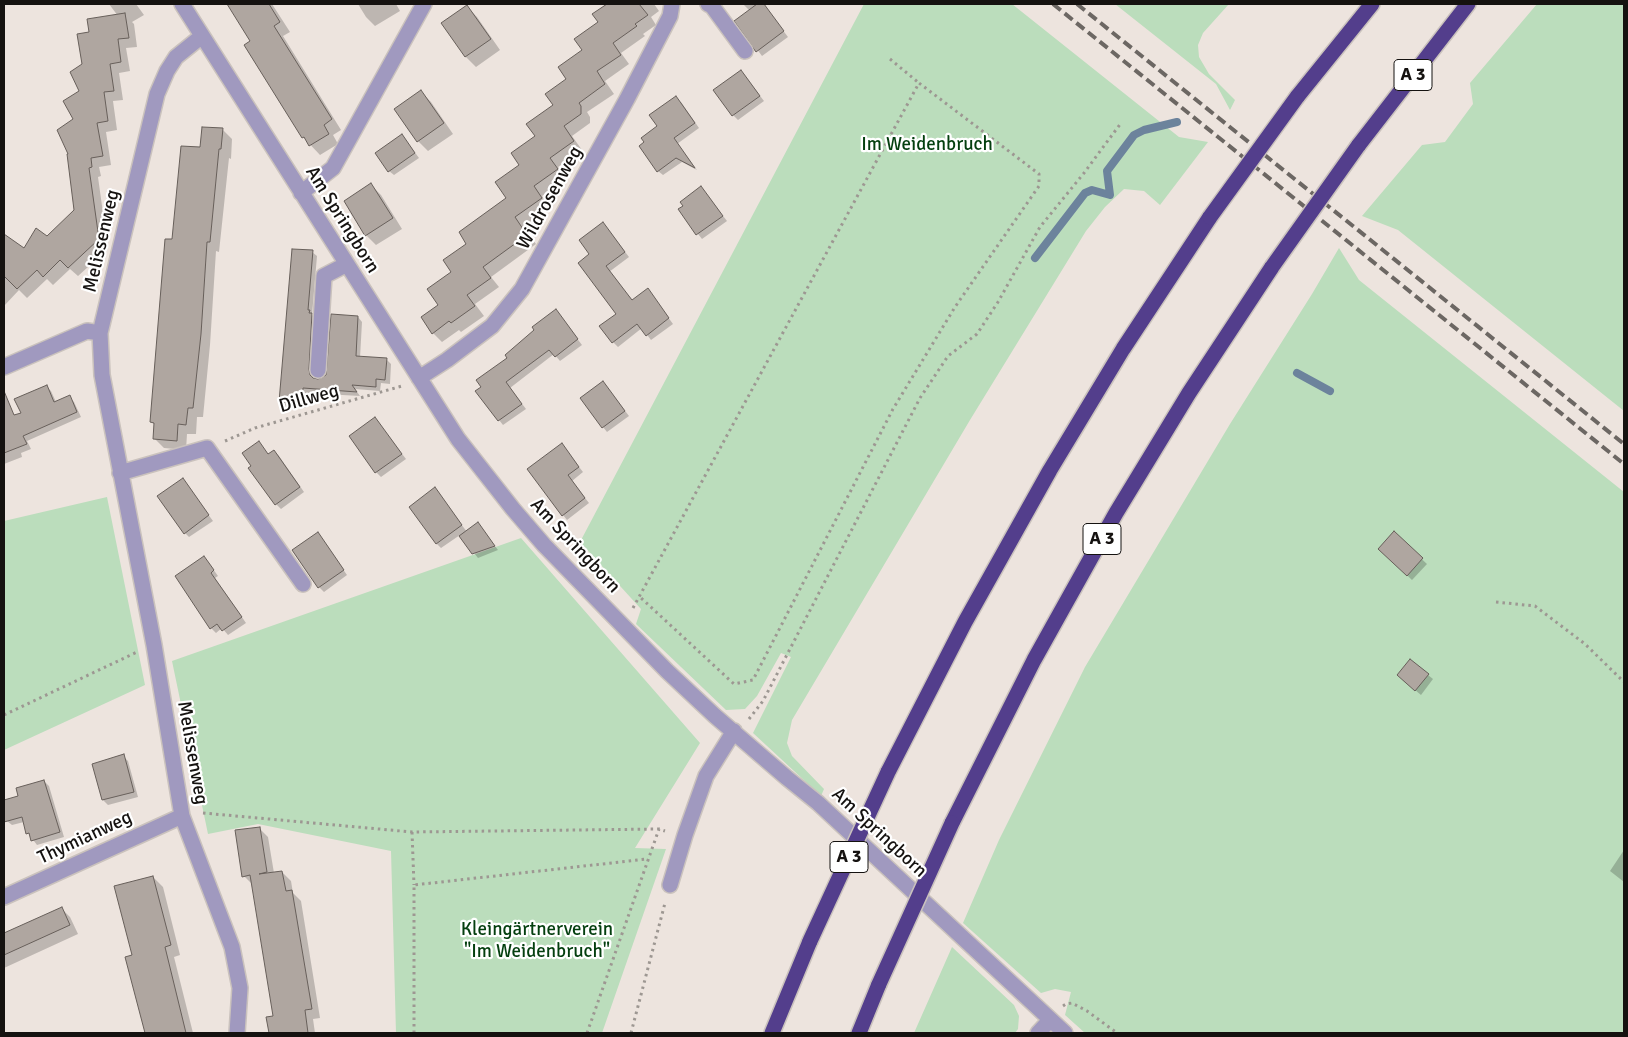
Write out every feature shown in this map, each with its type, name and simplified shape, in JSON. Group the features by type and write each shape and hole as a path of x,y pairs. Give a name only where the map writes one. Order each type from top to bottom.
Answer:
{"highway":[{"name":"A 3","path":"772,1033 810,941 888,772 965,622 1050,470 1123,349 1210,217 1296,97 1372,4"},
{"name":"A 3","path":"858,1033 952,823 1034,660 1116,513 1189,393 1272,267 1358,146 1468,4"}],"street":[{"name":"Am Springborn","path":"182,4 458,439 544,545 674,677 786,778 818,803 1065,1033"},
{"path":"301,193 333,168 424,4"},
{"name":"Wildrosenweg","path":"419,378 447,360 492,326 522,289 628,99 670,16 672,4"},
{"path":"708,4 712,6 745,51"},
{"name":"Melissenweg","path":"202,36 176,57 166,70 157,94 100,333 102,375 154,645 182,816 232,947 240,988 236,1033"},
{"path":"318,370 324,276 347,264"},
{"path":"4,366 87,331 100,333"},
{"path":"120,473 207,448 303,584"},
{"path":"670,885 706,776 734,731"},
{"name":"Thymianweg","path":"4,897 182,816"},
{"path":"1038,1033 1050,1020"}],"path":[{"path":"640,597 734,684 753,680 892,409 955,308 1039,186 1039,174 890,59"},
{"path":"622,625 640,597 919,83"},
{"path":"734,731 745,725 762,701 920,398 948,356 977,334 998,302 1040,227 1084,173 1121,123"},
{"name":"Dillweg","path":"207,448 255,428 398,388 419,378"},
{"path":"1496,602 1535,606 1585,644 1624,682"},
{"path":"4,715 154,645"},
{"path":"182,816 203,813 412,832 658,829 587,1033"},
{"path":"412,832 414,1033"},
{"path":"414,885 647,859"},
{"path":"630,1033 670,885"},
{"path":"1050,1020 1066,1004 1072,1003 1088,1011 1117,1033"}],"green space":[{"name":"Im Weidenbruch","path":"864,4 1012,4 1179,137 1208,142 1160,205 1144,191 1124,189 1105,207 1086,231 970,420 792,720 787,743 792,756 824,789 821,796 753,733 791,657 781,653 757,696 745,709 726,710 636,624 641,609 580,542"},
{"path":"1115,4 1229,4 1203,33 1198,45 1199,57 1209,74 1235,100 1230,110 1216,84"},
{"path":"1537,4 1624,4 1624,411 1398,230 1362,216 1422,145 1445,142 1473,104 1470,83"},
{"path":"1339,248 1359,280 1624,492 1624,1033 1085,1033 1065,1015 1071,992 1055,989 1041,993 963,923 999,840 1085,667 1230,424"},
{"path":"107,497 145,685 4,750 4,521"},
{"name":"Kleingärtnerverein \"Im Weidenbruch\"","path":"521,538 700,743 635,848 666,849 602,1033 396,1033 391,851 258,824 208,834 172,661"},
{"path":"952,947 1014,1005 1019,1016 1018,1029 1015,1033 914,1033"}],"building":[{"path":"227,4 269,4 280,22 274,26 332,119 324,125 329,134 309,146 304,137 302,138 244,45 250,41"},
{"path":"607,4 639,4 648,15 635,24 637,26 613,43 621,55 597,71 605,84 579,103 581,114 564,126 574,141 550,158 558,169 534,186 542,198 515,217 527,235 483,267 491,278 467,295 475,306 451,323 449,321 432,334 421,317 438,305 427,289 451,272 443,260 466,244 459,232 506,198 495,182 519,165 511,153 535,136 526,124 553,105 545,94 566,79 558,67 582,50 574,39 598,22 592,14"},
{"path":"757,4 764,4 784,31 756,52 734,21"},
{"path":"467,5 491,39 465,57 441,23"},
{"path":"125,13 129,38 118,39 121,62 110,64 114,91 104,92 108,121 97,123 103,156 91,158 92,167 89,168 99,239 68,268 60,260 43,277 37,270 17,289 4,276 4,234 24,248 36,228 47,236 74,210 68,154 57,130 73,119 63,101 79,91 70,72 82,64 77,34 89,32 87,19"},
{"path":"741,70 760,96 732,116 713,90"},
{"path":"421,90 444,123 417,142 394,109"},
{"path":"676,96 695,123 674,138 695,168 676,158 657,172 639,146 644,142 641,138 657,126 649,115"},
{"path":"202,127 223,128 221,149 219,149 210,242 207,242 201,334 193,408 188,408 186,425 178,424 177,441 153,439 154,423 150,422 165,239 172,239 181,146 200,147"},
{"path":"402,134 415,153 388,172 375,153"},
{"path":"371,183 393,218 365,236 344,201"},
{"path":"701,186 723,216 696,235 678,209 683,206 680,202"},
{"path":"603,222 625,252 606,266 632,300 648,288 669,318 646,336 637,324 612,343 599,326 616,314 578,263 589,254 579,240"},
{"path":"292,249 313,250 308,310 310,310 309,313 312,313 310,375 318,379 326,375 331,314 358,316 356,356 387,358 385,380 376,379 376,387 352,385 357,392 303,388 302,404 279,402"},
{"path":"556,309 578,339 555,357 549,350 506,382 522,404 498,421 475,391 481,387 476,380 507,358 505,355 534,330 532,327"},
{"path":"603,381 625,411 602,428 580,398"},
{"path":"47,385 54,402 70,395 77,412 23,436 27,444 4,453 4,391 14,415 21,413 14,399"},
{"path":"375,417 402,454 375,473 349,436"},
{"path":"259,441 268,454 274,450 300,487 275,505 248,468 251,466 242,453"},
{"path":"562,443 579,467 568,475 585,498 562,516 527,469"},
{"path":"183,478 209,515 184,534 157,496"},
{"path":"435,487 462,525 436,544 409,507"},
{"path":"478,522 495,546 472,554 459,536"},
{"path":"1394,531 1423,558 1407,576 1378,549"},
{"path":"318,532 344,570 318,588 292,550"},
{"path":"204,556 214,570 211,573 242,617 222,631 217,624 210,629 175,576"},
{"path":"1410,659 1429,674 1415,691 1397,675"},
{"path":"124,754 134,792 102,800 92,764"},
{"path":"44,780 60,832 31,841 29,833 26,834 22,817 4,822 4,800 18,796 16,788"},
{"path":"260,827 267,872 259,874 282,871 286,891 292,890 312,1009 305,1010 308,1033 269,1033 266,1017 273,1016 250,875 242,877 235,830"},
{"path":"153,876 171,945 165,947 186,1033 145,1033 125,957 132,955 114,886"},
{"path":"62,907 70,925 4,955 4,933"}],"waterway":[{"path":"1035,258 1085,193 1092,190 1110,195 1107,171 1134,135 1144,130 1177,122"},
{"path":"1297,373 1330,391"}],"railway":[{"path":"1053,4 1624,464"},
{"path":"1077,4 1624,444"}]}
